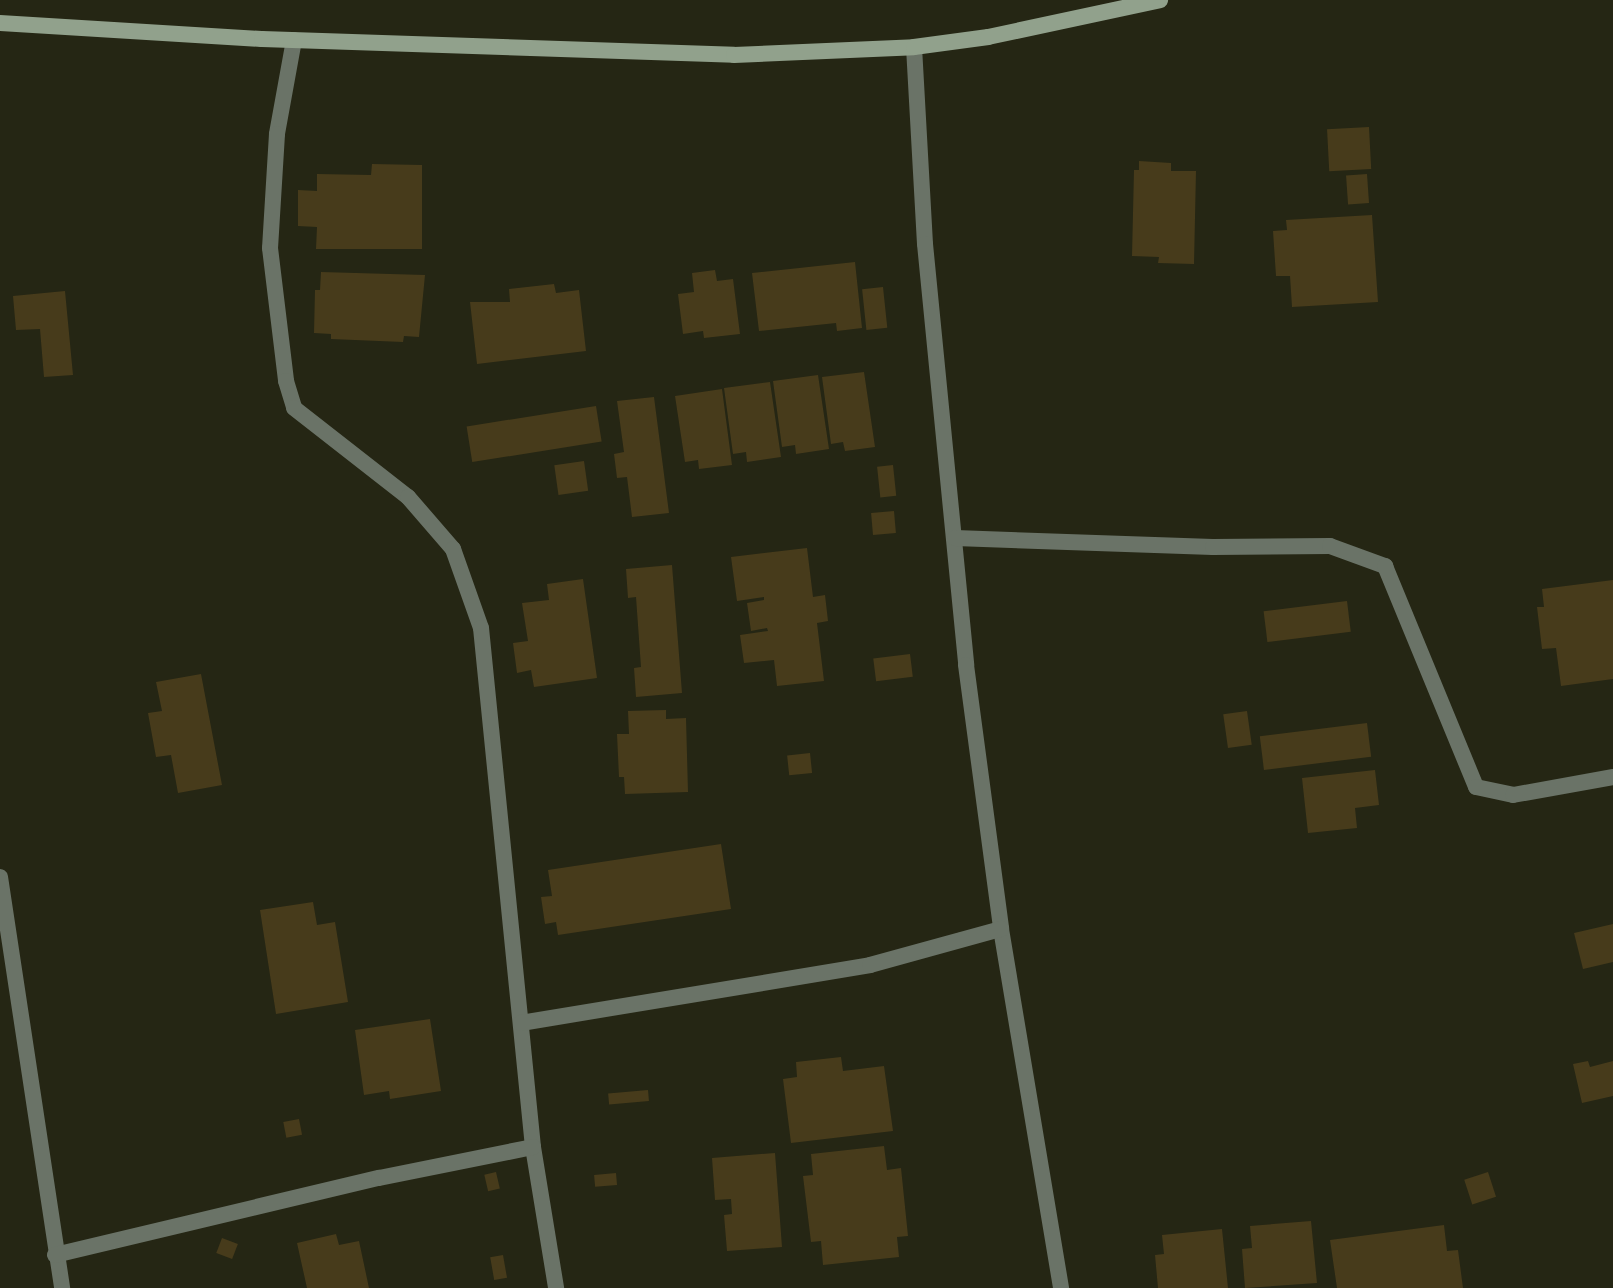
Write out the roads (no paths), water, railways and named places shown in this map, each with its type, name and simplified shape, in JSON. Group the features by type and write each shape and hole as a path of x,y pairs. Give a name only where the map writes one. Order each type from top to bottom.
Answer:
{"street":[{"path":"0,23 294,40 734,55 914,47 988,37 1160,0"},
{"path":"294,40 277,134 270,248 286,381 294,408 408,497 453,549 481,628 533,1147 556,1288"},
{"path":"914,47 925,244 966,665 1001,929 1061,1288"},
{"path":"955,538 1213,547 1330,546 1385,566 1476,787 1513,795 1613,777"},
{"path":"0,877 8,969 62,1288"},
{"path":"521,1023 870,965 1001,929"},
{"path":"55,1255 379,1178 533,1147"}]}
